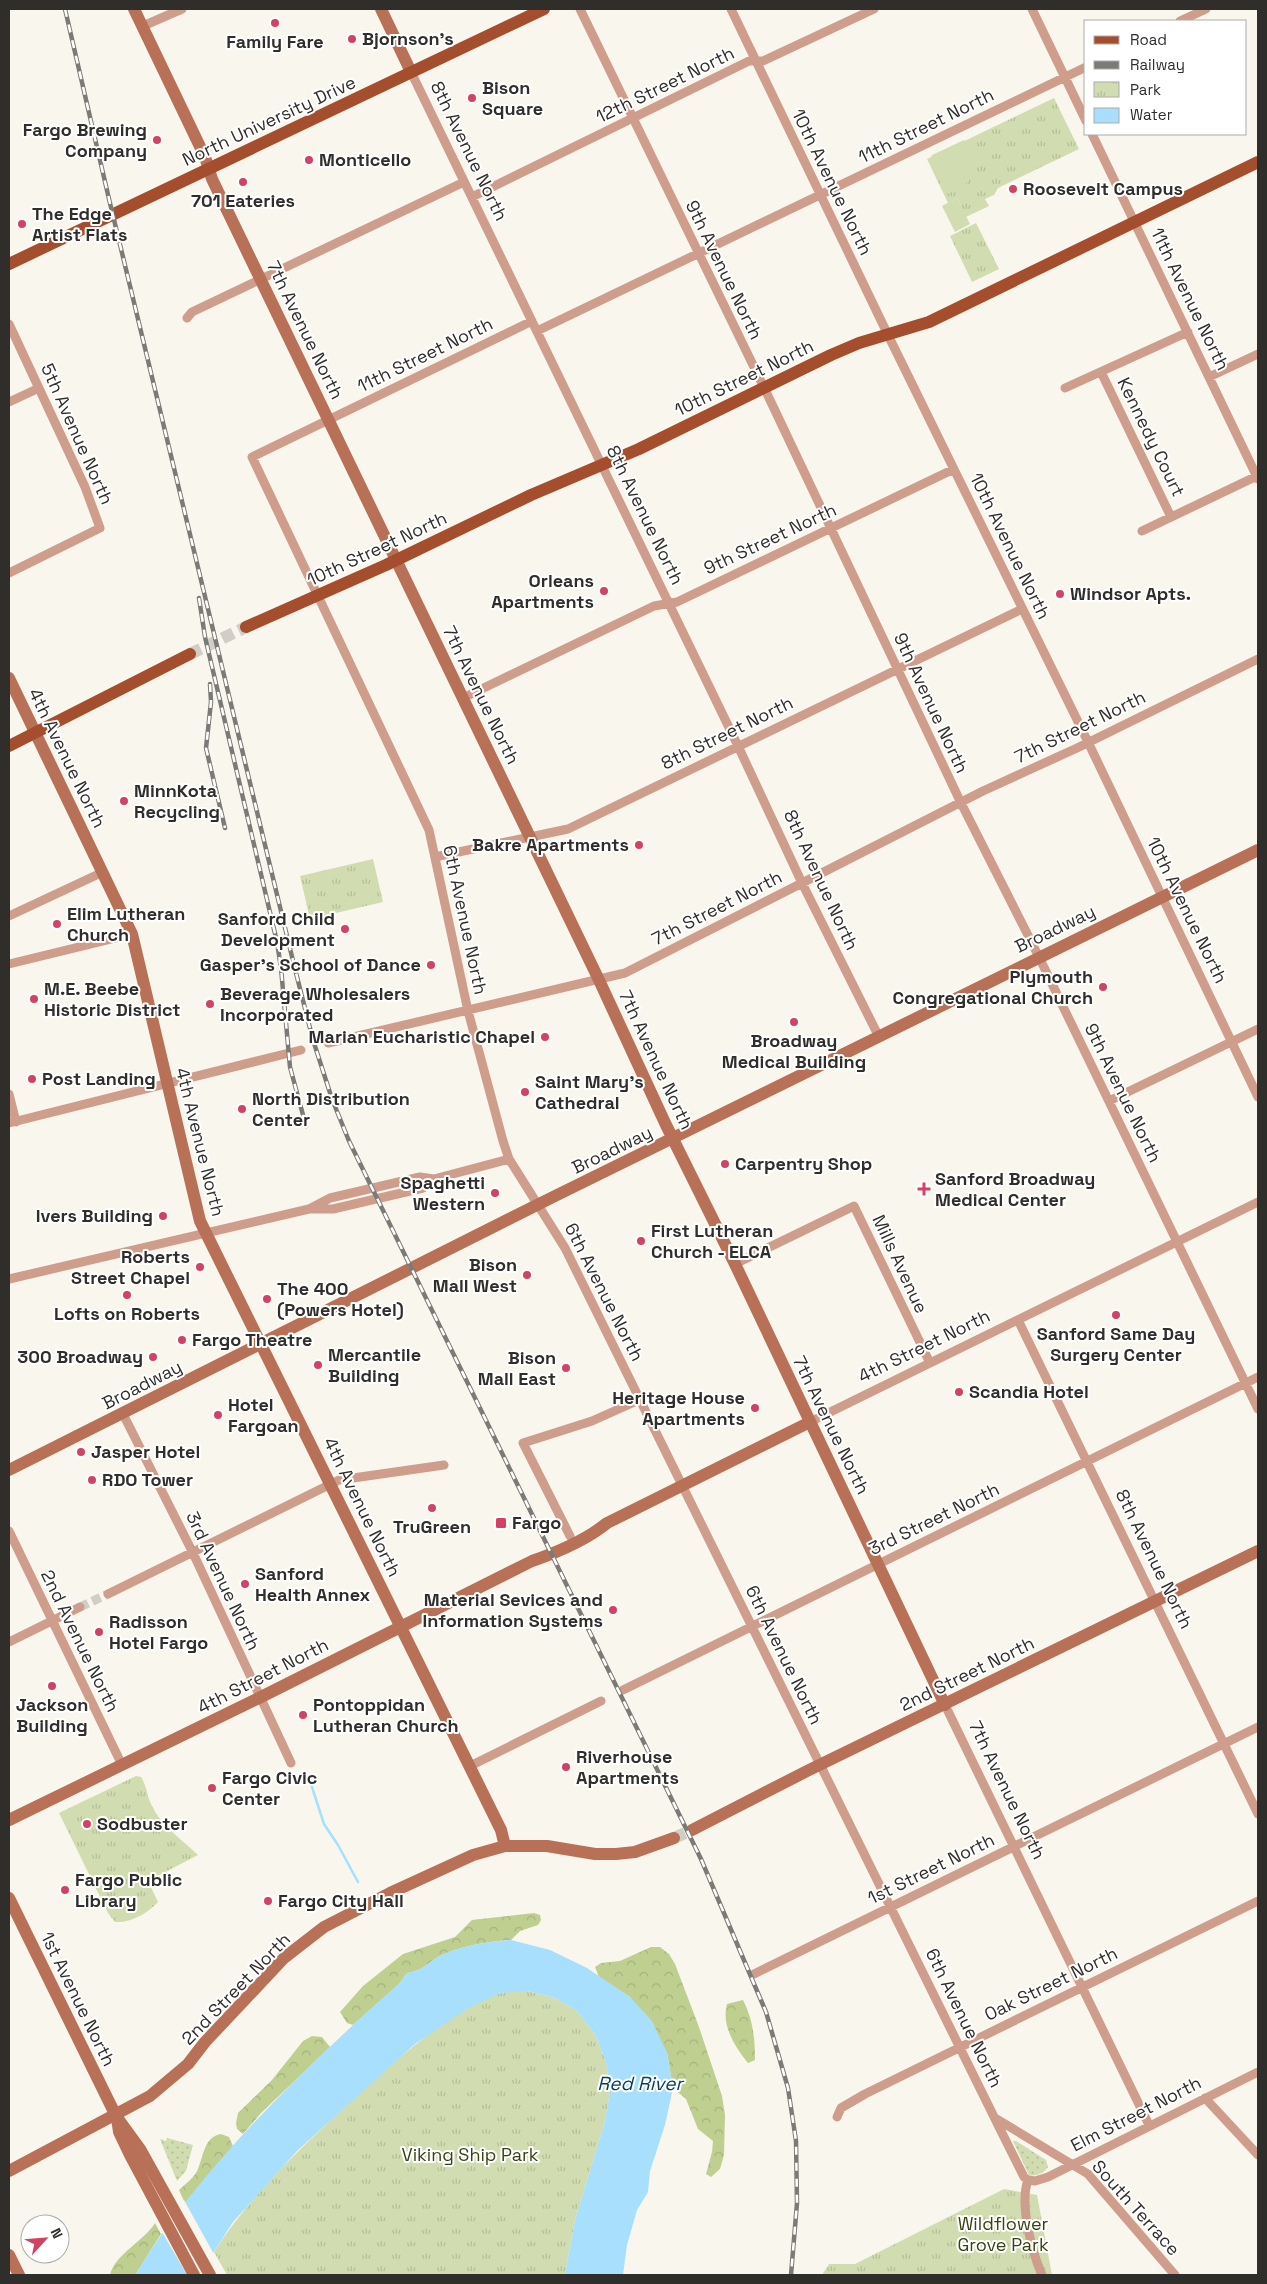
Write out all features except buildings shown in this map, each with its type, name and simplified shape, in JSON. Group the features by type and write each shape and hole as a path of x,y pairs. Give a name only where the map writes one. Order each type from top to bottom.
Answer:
{"main road":[{"name":"North University Drive","path":"9,264 544,9"},
{"name":"10th Street North","path":"246,628 397,560 531,495 639,449 831,355 929,322 1258,162"},
{"path":"9,746 190,654"}],"street":[{"name":"7th Avenue North","path":"134,9 210,168 212,179 1149,2126"},
{"path":"143,26 182,9"},
{"name":"8th Avenue North","path":"381,9 669,602 802,883 879,1037"},
{"name":"9th Avenue North","path":"580,9 764,388 961,803 1039,957 1258,1409"},
{"name":"10th Avenue North","path":"732,9 820,195 1088,742 1258,1097"},
{"name":"12th Street North","path":"472,198 750,61 763,61 874,9"},
{"path":"1032,9 1084,116"},
{"path":"1182,20 1206,9"},
{"name":"11th Street North","path":"537,331 1084,68"},
{"name":"11th Avenue North","path":"1092,135 1258,477"},
{"path":"187,318 192,312 464,182"},
{"name":"11th Street North","path":"252,457 532,321"},
{"name":"5th Avenue North","path":"9,324 85,486 100,528 9,573"},
{"path":"1065,388 1188,332"},
{"path":"1209,377 1258,354"},
{"name":"Kennedy Court","path":"1101,372 1171,516"},
{"path":"9,402 39,388"},
{"name":"6th Avenue North","path":"252,457 429,830 468,1011 509,1159 565,1248 1024,2177 1028,2180"},
{"name":"9th Street North","path":"463,698 654,606 677,602 954,469"},
{"path":"1142,531 1258,477"},
{"name":"8th Street North","path":"435,857 568,829 1022,609"},
{"name":"7th Street North","path":"328,1043 599,980 626,972 961,803 1258,658"},
{"name":"4th Avenue North","path":"9,678 34,734 132,934 198,1213 206,1234 402,1626 501,1830 505,1846"},
{"name":"Broadway","path":"9,1470 1161,896 1258,850"},
{"path":"9,916 103,872"},
{"path":"9,964 132,934"},
{"path":"1109,1101 1258,1029"},
{"path":"9,1094 13,1122 300,1050"},
{"path":"9,1279 206,1234 309,1208 339,1196 420,1177 434,1179 509,1159"},
{"name":"4th Street North","path":"9,1820 261,1697 532,1561 596,1532 607,1523 681,1486 1258,1202"},
{"name":"Mills Avenue","path":"735,1264 854,1206 930,1363"},
{"name":"8th Avenue North","path":"1018,1320 1258,1814"},
{"name":"3rd Street North","path":"623,1690 1258,1377"},
{"path":"570,1536 524,1442 584,1424 639,1400"},
{"name":"3rd Avenue North","path":"123,1414 193,1553 291,1764"},
{"path":"108,1594 345,1479 444,1465"},
{"name":"4th Street North","path":"532,1561 547,1547 592,1525 607,1523"},
{"name":"2nd Avenue North","path":"9,1531 122,1765"},
{"name":"2nd Street North","path":"692,1830 820,1764 946,1705 1258,1551"},
{"path":"9,1642 80,1607"},
{"path":"470,1766 601,1700"},
{"name":"1st Street North","path":"754,1974 1258,1727"},
{"name":"2nd Street North","path":"9,2171 116,2116 150,2096 188,2064 205,2042 284,1958 324,1927 438,1870 473,1855 505,1846 547,1846 595,1854 616,1854 635,1852 674,1838"},
{"name":"1st Avenue North","path":"9,1898 194,2275"},
{"name":"Oak Street North","path":"837,2117 841,2108 865,2094 1258,1901"},
{"name":"Elm Street North","path":"1028,2180 1035,2181 1048,2177 1258,2072"},
{"path":"1205,2098 1258,2155"},
{"path":"995,2118 1071,2165"},
{"name":"1st Avenue North","path":"135,2152 210,2275"},
{"name":"South Terrace","path":"1071,2165 1088,2174 1175,2275"},
{"path":"1028,2180 1025,2187 1029,2228 1042,2275"},
{"path":"9,2255 18,2275"}],"green space":[{"path":"1054,98 1079,149 998,188 994,195 985,199 989,206 966,217 957,198 948,203 927,159"},
{"path":"964,140 973,153 975,160 973,174 965,185 946,194 930,161 932,155"},
{"path":"957,198 970,224 955,232 942,206"},
{"path":"976,223 999,269 972,282 950,236"},
{"path":"373,859 383,902 310,919 300,876"},
{"path":"136,1776 141,1777 143,1780 150,1803 156,1814 173,1833 198,1855 148,1881 158,1902 149,1910 139,1917 115,1922 108,1913 59,1813"},
{"path":"534,1913 540,1915 541,1920 538,1925 520,1931 511,1940 468,1946 442,1955 422,1968 407,1973 399,1984 353,2025 347,2023 340,2012 363,1986 403,1954 455,1937 472,1920"},
{"path":"651,1947 660,1947 669,1954 675,1964 722,2096 725,2115 724,2155 720,2169 711,2177 706,2174 713,2141 698,2129 686,2099 673,2088 667,2053 630,1997 599,1977 595,1967 601,1963 620,1961"},
{"name":"Viking Ship Park","path":"527,1991 555,1998 576,2010 595,2034 606,2062 610,2092 604,2125 575,2220 565,2275 227,2275 214,2252 262,2189 318,2132 389,2067 440,2026 477,2003 497,1994"},
{"path":"743,2000 753,2029 755,2044 755,2060 748,2063 734,2043 726,2020 727,2004"},
{"path":"312,2036 322,2037 330,2047 261,2113 243,2134 237,2129 238,2113 272,2080 303,2041"},
{"path":"221,2134 229,2137 233,2146 185,2203 179,2190 197,2172 205,2147 211,2139"},
{"path":"167,2138 193,2145 186,2171 177,2181 160,2139 166,2141"},
{"path":"1013,2141 1046,2160 1048,2167 1042,2173 1029,2175"},
{"name":"Wildflower Grove Park","path":"1004,2189 1037,2195 1052,2275 822,2275 829,2264 855,2264"},
{"path":"155,2223 161,2234 135,2275 110,2275 123,2254"}],"water":[{"name":"Red River","path":"511,1940 550,1950 587,1968 630,1997 652,2021 667,2053 673,2088 665,2125 650,2171 648,2192 637,2210 627,2245 623,2275 565,2275 575,2220 604,2125 610,2092 606,2062 595,2034 576,2010 555,1998 527,1991 500,1993 467,2009 415,2044 297,2151 233,2222 199,2275 135,2275 175,2216 243,2134 318,2058 399,1984 407,1973 422,1968 442,1955 468,1946"}],"pier":[{"path":"184,2200 215,2256 202,2275 187,2275 161,2230"}],"waterway":[{"path":"311,1784 324,1824 358,1882"}],"tunnel":[{"path":"190,654 246,627"},
{"path":"80,1607 108,1594"},
{"path":"674,1838 692,1830"}],"railway":[{"path":"65,9 109,199 313,1040 332,1099 349,1141 701,1859 766,2012 788,2088 796,2141 797,2203 791,2275"},
{"path":"199,598 205,637 277,942 290,1067 306,1126"},
{"path":"210,684 211,702 206,748 225,828"}],"place":[{"name":"Family Fare","path":"275,23"},
{"name":"Bjornson's","path":"352,39"},
{"name":"Bison Square","path":"472,98"},
{"name":"Fargo Brewing Company","path":"157,140"},
{"name":"Monticello","path":"309,160"},
{"name":"701 Eateries","path":"243,182"},
{"name":"Roosevelt Campus","path":"1013,189"},
{"name":"The Edge Artist Flats","path":"22,224"},
{"name":"Orleans Apartments","path":"604,591"},
{"name":"Windsor Apts.","path":"1060,594"},
{"name":"MinnKota Recycling","path":"124,801"},
{"name":"Bakre Apartments","path":"639,845"},
{"name":"Elim Lutheran Church","path":"57,924"},
{"name":"Sanford Child Development","path":"345,929"},
{"name":"Gasper's School of Dance","path":"431,965"},
{"name":"Plymouth Congregational Church","path":"1103,987"},
{"name":"M.E. Beebe Historic District","path":"34,999"},
{"name":"Beverage Wholesalers Incorporated","path":"210,1004"},
{"name":"Broadway Medical Building","path":"794,1022"},
{"name":"Marian Eucharistic Chapel","path":"545,1037"},
{"name":"Post Landing","path":"32,1079"},
{"name":"Saint Mary's Cathedral","path":"525,1092"},
{"name":"North Distribution Center","path":"242,1109"},
{"name":"Carpentry Shop","path":"725,1164"},
{"name":"Sanford Broadway Medical Center","path":"924,1189"},
{"name":"Spaghetti Western","path":"495,1193"},
{"name":"Ivers Building","path":"163,1216"},
{"name":"First Lutheran Church - ELCA","path":"641,1241"},
{"name":"Roberts Street Chapel","path":"200,1267"},
{"name":"Bison Mall West","path":"527,1275"},
{"name":"Lofts on Roberts","path":"127,1295"},
{"name":"The 400 (Powers Hotel)","path":"267,1299"},
{"name":"Sanford Same Day Surgery Center","path":"1116,1315"},
{"name":"Fargo Theatre","path":"182,1340"},
{"name":"300 Broadway","path":"153,1357"},
{"name":"Mercantile Building","path":"318,1365"},
{"name":"Bison Mall East","path":"566,1368"},
{"name":"Scandia Hotel","path":"959,1392"},
{"name":"Heritage House Apartments","path":"755,1408"},
{"name":"Hotel Fargoan","path":"218,1415"},
{"name":"Jasper Hotel","path":"81,1452"},
{"name":"RDO Tower","path":"92,1480"},
{"name":"TruGreen","path":"432,1508"},
{"name":"Fargo","path":"501,1523"},
{"name":"Sanford Health Annex","path":"245,1584"},
{"name":"Material Sevices and Information Systems","path":"613,1610"},
{"name":"Radisson Hotel Fargo","path":"99,1632"},
{"name":"Jackson Building","path":"52,1686"},
{"name":"Pontoppidan Lutheran Church","path":"303,1715"},
{"name":"Riverhouse Apartments","path":"566,1767"},
{"name":"Fargo Civic Center","path":"212,1788"},
{"name":"Sodbuster","path":"87,1824"},
{"name":"Fargo Public Library","path":"65,1890"},
{"name":"Fargo City Hall","path":"268,1901"}]}
